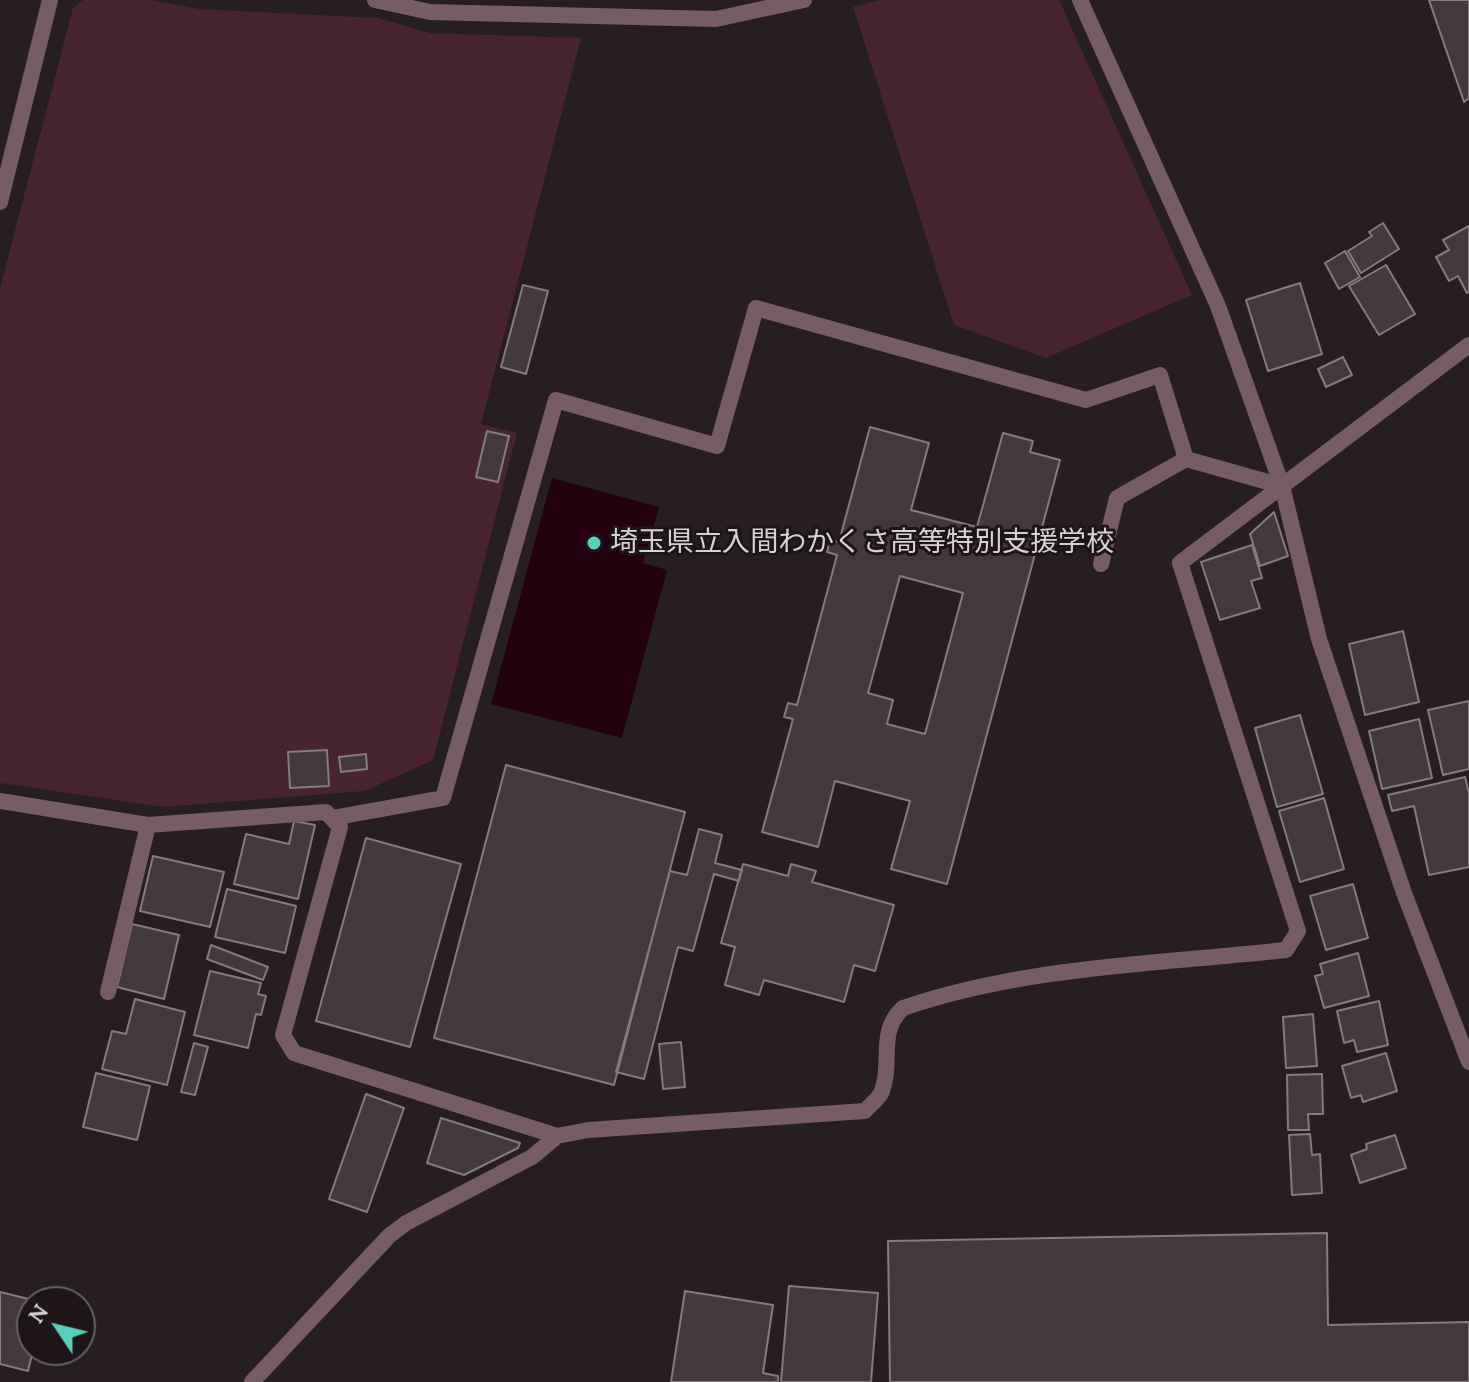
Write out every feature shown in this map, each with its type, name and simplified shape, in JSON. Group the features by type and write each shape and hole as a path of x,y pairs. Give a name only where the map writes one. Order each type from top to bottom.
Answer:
{"street":[{"path":"0,202 50,0"},
{"path":"375,0 430,12 716,19 804,0"},
{"path":"1080,0 1218,306 1282,486 1319,639 1404,893 1469,1062"},
{"path":"332,818 443,798 556,400 717,446 756,308 1086,400 1160,375 1186,459"},
{"path":"0,801 148,825 326,812 340,827 283,1035 294,1053 557,1136 588,1130 865,1111 882,1093 887,1032 891,1019 903,1008 1078,967 1153,964 1286,950 1298,931 1180,563 1469,345"},
{"path":"1101,564 1117,498 1186,459 1282,486"},
{"path":"108,992 148,825"},
{"path":"252,1382 389,1236 406,1223 532,1157 557,1136"}],"shaded area":[{"path":"83,0 151,0 199,9 378,18 430,33 581,38 481,424 517,433 433,760 365,791 163,807 0,783 0,288 73,8"},
{"path":"880,0 1059,0 1192,295 1046,358 954,325 853,7"},
{"path":"552,478 659,507 643,563 667,570 622,738 491,704"}],"building":[{"path":"1429,0 1469,0 1469,98 1464,102"},
{"path":"1383,223 1399,249 1361,273 1348,251 1372,236 1369,232"},
{"path":"1469,226 1467,293 1458,276 1449,281 1436,257 1449,250 1443,240"},
{"path":"1345,251 1360,277 1339,289 1325,263"},
{"path":"1386,265 1415,314 1379,335 1349,286"},
{"path":"1300,283 1322,354 1268,371 1246,300"},
{"path":"523,285 548,291 526,374 501,367"},
{"path":"1343,357 1352,375 1326,387 1318,369"},
{"path":"870,427 929,443 911,510 977,527 1003,433 1033,441 1030,452 1060,460 947,884 891,869 910,801 835,781 818,847 762,832 793,719 784,717 788,703 797,705 837,555 827,552 830,540 839,542","holes":["900,576 963,593 925,734 887,724 893,700 868,693"]},
{"path":"487,431 509,436 498,482 476,477"},
{"path":"1274,512 1288,556 1260,566 1250,534"},
{"path":"1252,545 1262,578 1251,581 1260,608 1220,620 1201,562"},
{"path":"1403,631 1419,702 1365,715 1349,644"},
{"path":"1469,701 1469,769 1443,775 1428,710"},
{"path":"1300,715 1323,794 1277,807 1255,728"},
{"path":"1419,719 1432,778 1382,789 1369,731"},
{"path":"327,750 329,786 290,788 288,752"},
{"path":"366,754 367,769 341,772 339,757"},
{"path":"506,765 685,812 614,1085 434,1038"},
{"path":"1465,777 1469,793 1469,867 1429,875 1414,806 1392,811 1388,795"},
{"path":"1324,798 1344,869 1300,882 1279,811"},
{"path":"294,821 315,825 298,899 234,884 246,834 289,844"},
{"path":"699,829 722,835 715,863 742,870 739,881 714,874 693,951 678,947 644,1079 616,1072 670,871 687,875"},
{"path":"366,838 461,864 410,1047 316,1021"},
{"path":"153,856 224,872 210,927 140,911"},
{"path":"743,864 788,876 791,864 816,871 812,882 894,905 875,971 854,965 844,1002 764,980 759,995 725,985 735,947 721,943"},
{"path":"1353,884 1368,938 1326,950 1310,896"},
{"path":"227,889 296,906 285,953 215,937"},
{"path":"132,924 179,935 164,999 117,987"},
{"path":"211,945 268,967 263,980 207,959"},
{"path":"1358,953 1369,996 1324,1008 1315,976 1323,974 1320,964"},
{"path":"210,971 261,983 258,994 266,996 261,1015 256,1014 248,1048 194,1035"},
{"path":"135,999 185,1012 167,1085 102,1069 112,1031 126,1034"},
{"path":"1379,1001 1388,1045 1357,1052 1354,1040 1344,1043 1337,1011"},
{"path":"1313,1014 1317,1066 1286,1068 1283,1017"},
{"path":"681,1042 685,1087 663,1089 659,1044"},
{"path":"194,1043 208,1047 195,1095 181,1092"},
{"path":"1386,1053 1397,1091 1363,1102 1361,1095 1351,1098 1342,1066"},
{"path":"96,1073 150,1086 137,1140 83,1127"},
{"path":"1322,1074 1323,1114 1308,1114 1309,1130 1288,1130 1287,1075"},
{"path":"366,1094 404,1108 367,1212 329,1199"},
{"path":"441,1118 520,1143 518,1148 464,1175 427,1163"},
{"path":"1310,1134 1312,1155 1320,1154 1322,1193 1292,1195 1289,1135"},
{"path":"1395,1135 1406,1168 1360,1183 1351,1155 1367,1149 1366,1144"},
{"path":"1327,1233 1328,1325 1469,1322 1469,1382 890,1382 888,1241"},
{"path":"789,1286 878,1293 871,1382 781,1382"},
{"path":"685,1291 773,1305 763,1373 778,1376 778,1382 671,1382"},
{"path":"0,1292 16,1296 16,1366 29,1366 28,1371 0,1364"}],"place":[{"name":"埼玉県立入間わかくさ高等特別支援学校","path":"594,543"}]}
